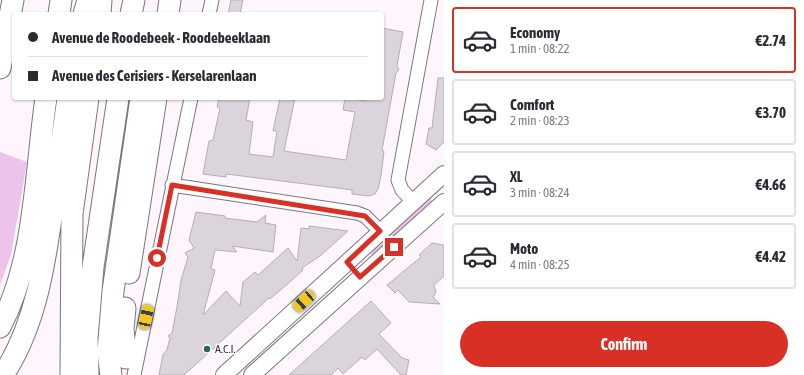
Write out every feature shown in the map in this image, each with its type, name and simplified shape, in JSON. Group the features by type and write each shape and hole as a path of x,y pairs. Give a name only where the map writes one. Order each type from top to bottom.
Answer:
{"highway":[{"path":"0,68 13,0"},
{"path":"59,12 61,0"},
{"path":"85,12 88,0"},
{"path":"100,12 101,0"},
{"path":"131,12 134,0"},
{"path":"143,0 143,12"},
{"path":"168,12 170,0"},
{"path":"0,327 16,291 23,264 33,204 46,100"},
{"path":"3,375 18,349 38,291 45,261 68,100"},
{"path":"71,375 72,214 88,100"},
{"path":"88,375 87,338 93,267 118,100"},
{"path":"111,375 108,352 113,291 141,100"},
{"path":"130,366 123,329 125,296 156,100"}],"street":[{"path":"209,12 212,0"},
{"path":"412,202 402,190 398,180 431,0"},
{"path":"130,366 191,100"},
{"path":"224,375 444,174"},
{"path":"172,185 357,213 365,216 380,231"},
{"path":"252,375 360,277 443,206"},
{"path":"347,262 360,277"}],"shaded area":[{"path":"0,152 27,162 11,255 0,285"},
{"path":"429,197 435,204 375,258 368,251"}],"building":[{"path":"231,0 243,0 240,12 228,12"},
{"path":"384,28 403,32 397,66 399,70 396,73 382,150 384,151 381,176 378,189 375,194 369,196 352,194 352,190 337,188 226,174 226,177 203,174 209,141 213,140 220,108 217,107 219,100 250,100 246,120 253,122 249,154 273,157 277,131 273,131 280,100 295,100 284,151 346,160 355,112 343,110 345,100 384,100"},
{"path":"438,78 444,78 444,142 436,150 426,144 429,128 432,128"},
{"path":"196,212 225,216 225,218 257,222 266,215 265,223 276,225 273,252 232,246 237,252 215,250 211,269 215,270 203,315 226,291 240,306 243,282 255,272 258,275 288,248 297,261 301,228 309,229 309,226 348,231 320,256 302,268 303,270 291,281 270,299 269,298 184,375 159,375 163,354 167,350 170,338 168,336 172,333 181,280 188,257 185,253 194,248 189,240"},
{"path":"432,243 444,245 444,276 434,285 436,292 433,297 440,304 409,302 398,290 395,293 387,285 421,257 419,255"},
{"path":"371,301 391,323 379,334 402,358 409,360 406,375 401,375 377,349 365,360 362,357 343,374 338,368 331,375 289,375"}],"place":[{"name":"A.C.I.","path":"207,349"}],"route":[{"path":"157,258 172,185 190,189 357,213 365,216 380,231 347,262 360,277 394,247"}]}
